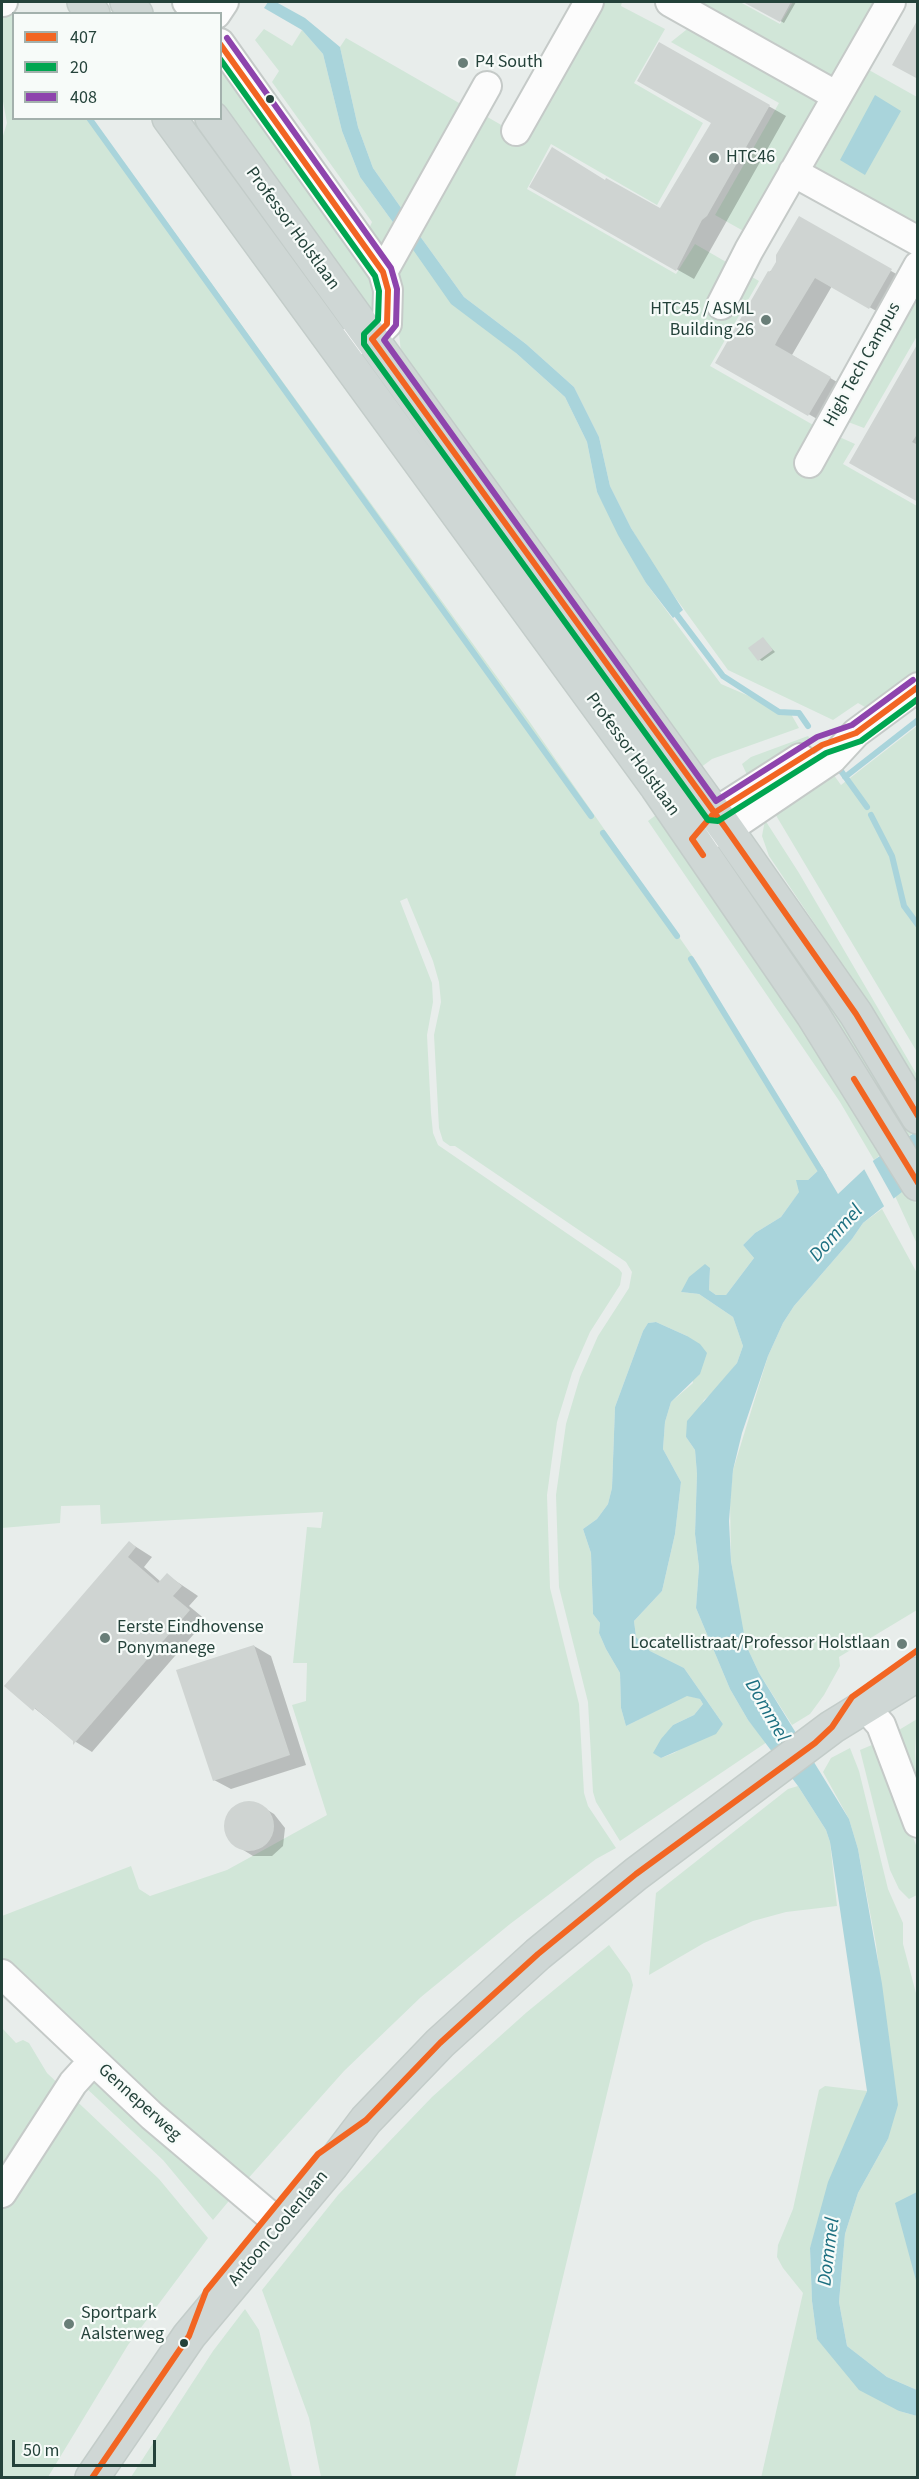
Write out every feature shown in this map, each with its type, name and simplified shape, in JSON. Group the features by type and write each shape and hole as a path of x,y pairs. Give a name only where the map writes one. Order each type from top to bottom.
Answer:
{"main road":[{"name":"Professor Holstlaan","path":"170,120 328,339 637,759 861,1090 918,1184"},
{"name":"Professor Holstlaan","path":"213,120 721,821 856,1014 918,1117"},
{"name":"Antoon Coolenlaan","path":"823,1735 852,1697 918,1650"},
{"name":"Antoon Coolenlaan","path":"92,2478 189,2336 274,2219 441,2043 538,1954 636,1874 823,1735 918,1674"}],"street":[{"path":"516,130 589,2"},
{"path":"670,2 837,96"},
{"path":"721,305 793,171 891,2"},
{"path":"222,47 383,272 388,290 387,324 372,339 343,342 328,339"},
{"path":"383,272 487,86"},
{"path":"793,171 918,241"},
{"name":"High Tech Campus","path":"809,463 918,266"},
{"path":"692,839 832,759 856,733 918,687"},
{"path":"866,1708 881,1725 918,1823"},
{"name":"Genneperweg","path":"2,1974 92,2062 274,2219"},
{"path":"2,2193 73,2083 92,2062"}],"green space":[{"path":"595,2 622,2 621,6 665,29 634,83 703,123 657,205 551,144 527,189 676,274 695,244 759,281 710,366 815,426 855,444 843,464 917,506 917,677 870,710 858,703 833,720 728,670 659,575 631,528 610,486 599,437 574,387 526,344 464,297 417,232 484,115 522,137"},
{"path":"689,2 740,2 780,24 793,2 884,2 839,82"},
{"path":"12,12 12,120 93,120 529,721 702,970 704,979 822,1167 808,1180 781,1217 755,1233 743,1245 754,1258 726,1295 716,1295 709,1290 710,1268 681,1292 699,1294 733,1317 743,1346 737,1363 715,1391 704,1400 686,1437 695,1450 697,1474 695,1534 699,1567 696,1608 730,1689 748,1720 767,1742 620,1841 596,1802 593,1792 588,1702 559,1587 556,1495 566,1424 580,1377 598,1336 629,1288 632,1272 626,1262 455,1146 450,1146 443,1141 439,1128 434,1035 441,1002 439,982 433,961 407,898 400,901 432,983 433,1002 427,1035 433,1133 438,1145 622,1273 620,1285 590,1332 572,1373 557,1422 547,1495 550,1588 579,1704 584,1793 588,1806 616,1848 596,1859 510,1924 421,1997 344,2071 245,2182 2,1962 2,1916 131,1866 139,1889 150,1896 227,1870 327,1815 292,1705 306,1701 307,1663 293,1663 307,1527 321,1528 323,1512 101,1524 100,1505 61,1506 60,1523 2,1528 2,139 7,123 2,96 2,17","holes":["656,1322 687,1336 693,1383 671,1402 665,1422 663,1449 681,1482 675,1534 662,1591 634,1621 636,1637 650,1651 684,1668 723,1724 674,1753 661,1758 654,1753 673,1725 694,1715 703,1704 700,1699 687,1695 626,1726 621,1708 620,1673 606,1649 599,1633 600,1623 593,1614 591,1553 583,1529 597,1519 608,1504 612,1488 615,1407 648,1323"]},
{"path":"691,26 823,100 747,233 715,215 779,103 671,42"},
{"path":"264,29 292,46 302,30 323,54 342,131 360,177 395,225 385,242 378,242 368,231 372,222 272,82 279,71 255,40"},
{"path":"346,38 466,107 404,212 373,168 358,127 340,47"},
{"path":"222,64 372,269 378,297 374,317 222,113"},
{"path":"869,70 917,97 917,231 812,172"},
{"path":"409,244 516,353 565,397 587,442 597,492 646,583 721,684 791,714 799,728 712,759 696,771 402,363 393,271"},
{"path":"917,287 917,336 864,428 843,420"},
{"path":"917,726 917,1052 771,807 828,767 841,785"},
{"path":"808,736 811,740 748,777 742,764 751,757"},
{"path":"660,812 884,1152 874,1160 840,1102 648,821"},
{"path":"765,820 799,873 917,1075 917,1092 858,988 769,856 762,836"},
{"path":"733,854 873,1064 913,1133 905,1139 724,860"},
{"path":"907,1188 917,1205 917,1244 895,1196"},
{"path":"882,1209 917,1273 917,1610 839,1657 840,1666 824,1695 810,1714 792,1725 759,1673 742,1630 731,1560 730,1501 733,1470 768,1356 783,1323 794,1306 863,1223"},
{"path":"917,1719 915,1751 917,1797 894,1733"},
{"path":"879,1742 917,1848 917,1895 909,1899 899,1889 890,1870 860,1750"},
{"path":"850,1748 859,1771 888,1889 903,1923 903,1944 917,1997 917,2390 887,2377 847,2346 839,2302 845,2234 858,2193 888,2139 889,2054 876,1944 858,1849 849,1819 823,1772 831,1758"},
{"path":"798,1786 826,1830 830,1842 837,1906 786,1912 753,1921 704,1943 649,1975 656,1893 788,1789"},
{"path":"609,1945 630,1974 633,1985 515,2477 321,2477 309,2418 262,2290 338,2195 432,2097 527,2012"},
{"name":"Sportpark Aalsterweg","path":"2,2028 16,2043 23,2040 29,2043 47,2073 159,2179 208,2238 128,2345 48,2477 2,2477"},
{"path":"96,2080 233,2196 213,2220 163,2160 84,2086"},
{"path":"825,2086 867,2091 810,2248 812,2301 817,2339 899,2411 917,2416 917,2477 761,2478 803,2293 777,2257 778,2245 793,2209 819,2090"},
{"path":"245,2309 259,2330 292,2477 131,2477 213,2351"}],"water":[{"path":"268,2 276,2 305,18 340,47 358,127 373,168 404,212 395,225 360,177 342,131 323,54 302,30 264,8"},
{"path":"875,95 901,111 865,175 840,160"},
{"path":"417,232 464,297 526,344 574,387 599,437 610,486 631,528 683,610 673,618 646,583 618,535 597,492 587,442 565,397 516,353 451,304 409,244"},
{"name":"Dommel","path":"917,1131 917,1180 863,1223 794,1306 783,1323 768,1356 742,1433 733,1470 729,1521 731,1561 746,1645 759,1673 849,1819 858,1849 882,1984 898,2105 888,2139 858,2193 845,2234 839,2302 847,2346 887,2377 917,2390 917,2416 899,2411 859,2390 817,2339 812,2301 810,2248 828,2182 867,2091 830,1842 826,1830 798,1786 748,1720 730,1689 696,1608 699,1567 695,1534 697,1474 695,1450 686,1437 687,1421 737,1363 743,1346 733,1317 699,1294 681,1292 689,1277 705,1264 710,1268 709,1290 716,1295 726,1295 754,1258 743,1245 755,1233 781,1217 799,1192 796,1180 808,1180 822,1167 838,1194 874,1160"},
{"path":"656,1322 687,1336 700,1344 707,1353 700,1374 671,1402 665,1422 663,1449 681,1482 675,1534 662,1591 634,1621 636,1637 650,1651 684,1668 723,1724 716,1734 661,1758 653,1753 661,1739 673,1725 694,1715 703,1704 700,1699 687,1696 626,1726 621,1708 620,1673 606,1649 599,1633 600,1623 593,1614 591,1553 583,1529 597,1519 608,1504 612,1488 615,1407 643,1331 648,1323"},
{"path":"918,2192 917,2284 895,2203"}],"pier":[{"path":"871,1158 895,1201 885,1208 863,1167"}],"building":[{"path":"743,2 791,2 780,22"},
{"path":"918,19 918,79 892,65"},
{"name":"HTC46","path":"659,42 770,105 707,216 702,220 676,271 529,187 552,147 605,180 606,178 660,208 711,123 637,81"},
{"name":"HTC45 / ASML Building 26","path":"799,216 892,269 869,309 815,278 778,339 775,345 831,377 808,416 715,363 768,271 770,272 776,262 776,255"},
{"path":"918,343 918,433 912,442 918,445 918,502 849,463"},
{"path":"763,637 773,650 758,661 748,648"},
{"name":"Eerste Eindhovense Ponymanege","path":"129,1541 136,1547 128,1557 158,1583 167,1573 182,1586 173,1596 190,1610 73,1745 73,1741 35,1708 33,1711 4,1686"},
{"path":"254,1645 290,1755 213,1781 176,1670"},
{"path":"244,1801 254,1801 267,1808 274,1821 274,1831 267,1844 254,1851 244,1851 235,1847 228,1840 224,1831 224,1821 228,1812 235,1805"}],"waterway":[{"path":"90,120 591,816"},
{"path":"674,611 723,676 779,712 799,713 808,726"},
{"path":"845,777 918,720"},
{"path":"836,764 867,807"},
{"path":"871,815 892,856 904,906 918,925"},
{"path":"603,833 677,936"},
{"path":"691,959 824,1176"}],"transit line":[{"name":"408","path":"227,38 391,268 397,289 396,325 384,340 716,801 817,737 852,725 913,680"},
{"name":"407","path":"222,47 383,272 388,290 387,324 372,339 727,830 856,1014 918,1116"},
{"name":"20","path":"222,62 375,276 379,291 378,320 364,334 364,344 708,820 718,821 826,753 861,741 918,699"},
{"name":"407","path":"703,855 692,839 714,813 822,745 856,733 918,687"},
{"name":"407","path":"854,1079 918,1183"},
{"name":"407","path":"92,2478 189,2336 206,2291 318,2154 366,2120 440,2043 538,1954 636,1874 815,1743 832,1727 852,1697 918,1650"}],"place":[{"name":"P4 South","path":"463,63"},
{"name":"HTC46","path":"714,158"},
{"name":"HTC45 / ASML Building 26","path":"766,320"},
{"name":"Eerste Eindhovense Ponymanege","path":"105,1638"},
{"name":"Locatellistraat/Professor Holstlaan","path":"902,1644"},
{"name":"Sportpark Aalsterweg","path":"69,2324"}]}
